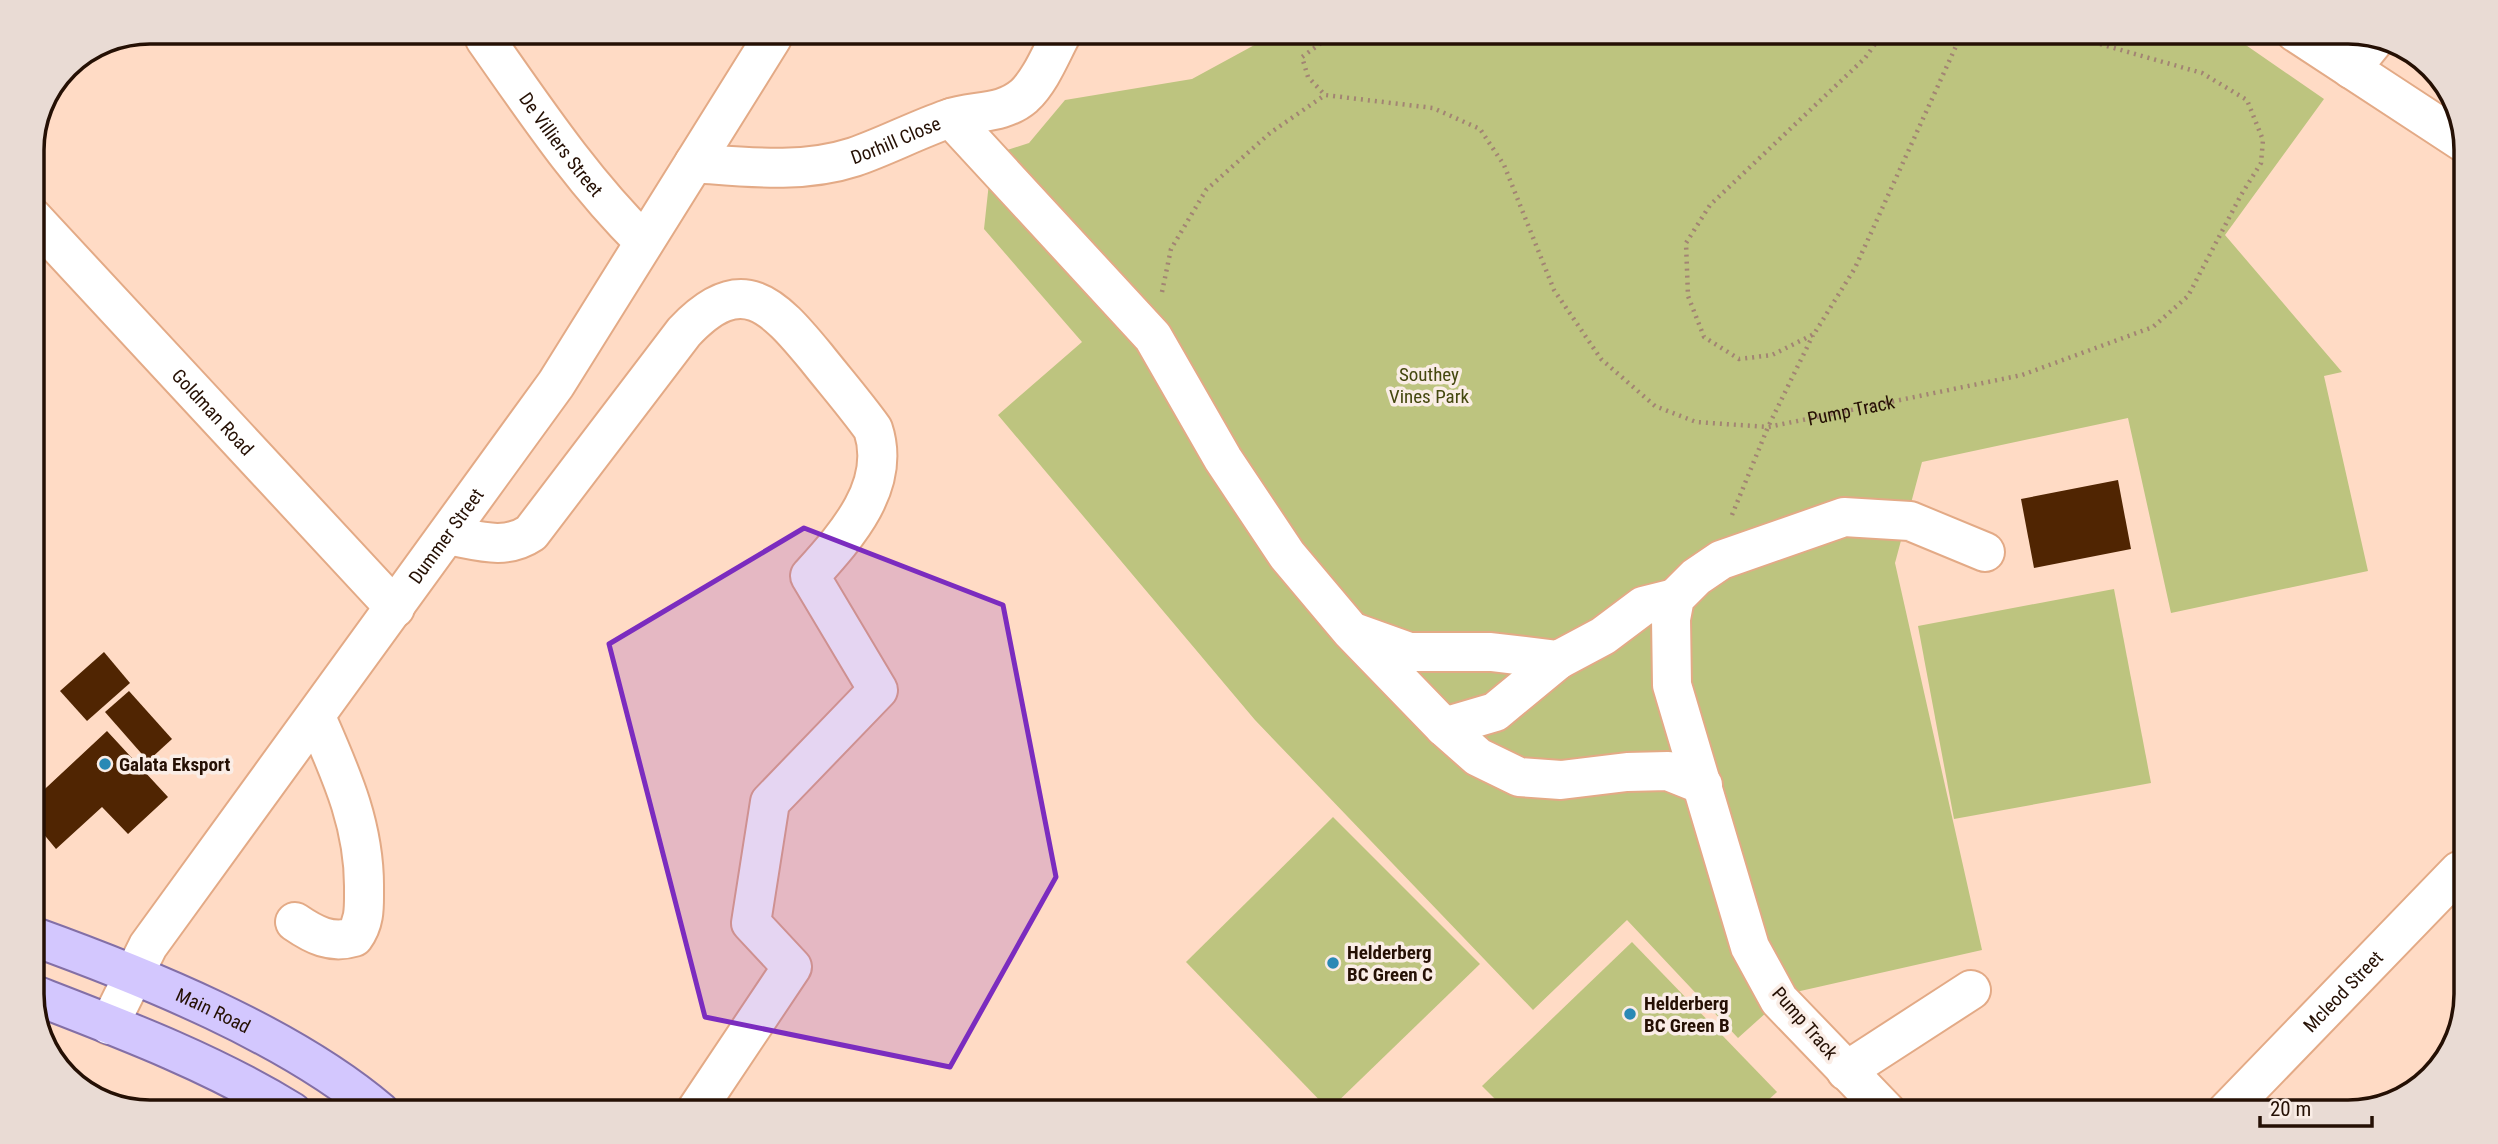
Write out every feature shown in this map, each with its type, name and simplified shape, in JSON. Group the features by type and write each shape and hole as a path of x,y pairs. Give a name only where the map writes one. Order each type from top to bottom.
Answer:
{"main road":[{"name":"Main Road","path":"44,941 133,975 237,1022 304,1061 362,1100"},
{"path":"44,999 254,1089 272,1100"}],"street":[{"name":"De Villiers Street","path":"489,44 577,170 607,206 644,242"},
{"name":"Dummer Street","path":"109,1025 148,946 556,384 768,44"},
{"name":"Dorhill Close","path":"694,163 761,169 820,164 852,157 951,118 999,110 1023,96 1038,78 1056,44"},
{"path":"2313,44 2453,136"},
{"path":"2351,69 2370,46"},
{"path":"951,118 1153,337 1223,459 1287,555 1351,631 1444,727 1478,757 1519,777 1560,780 1628,772 1668,771 1703,785"},
{"name":"Goldman Road","path":"44,231 395,608"},
{"path":"447,535 503,545 519,541 531,533 684,332 712,307 730,299 746,299 766,306 785,320 873,429 879,449 878,467 865,504 842,541 810,576 878,690 770,802 751,923 792,967 703,1100"},
{"path":"1444,727 1495,712 1558,660 1603,636 1643,606 1675,598 1696,577 1721,560 1844,517 1910,521 1985,552"},
{"name":"Pump Track","path":"1675,598 1671,619 1672,685 1750,947 1779,1000 1875,1100"},
{"path":"1351,631 1409,652 1491,652 1558,660"},
{"path":"295,922 316,936 343,940 354,937 363,916 364,872 357,818 316,717"},
{"name":"Mcleod Street","path":"2238,1100 2454,876"},
{"path":"1846,1071 1971,990"}],"path":[{"path":"1153,337 1171,249 1206,190 1269,133 1325,95 1308,78 1302,57 1321,44"},
{"path":"1814,334 1772,355 1739,359 1704,337 1688,296 1686,243 1710,205 1865,58 1875,44"},
{"path":"1721,560 1726,530 1768,427 1814,334 1855,268 1957,44"},
{"name":"Pump Track","path":"1325,95 1433,108 1480,129 1504,165 1553,290 1601,359 1655,406 1696,422 1768,427 2022,375 2153,327 2188,296 2241,195 2261,163 2263,140 2247,100 2202,73 2100,44"}],"highlighted area":[{"path":"804,528 1003,605 1056,877 950,1067 705,1017 609,644"}],"green space":[{"name":"Southey Vines Park","path":"1256,44 2244,44 2324,99 2225,235 2342,372 2324,376 2368,571 2171,613 2128,418 1922,462 1895,563 1982,950 1787,994 1738,1038 1627,920 1533,1010 1255,720 998,415 1082,342 984,229 992,155 1029,143 1065,100 1192,79"},
{"path":"2114,589 2151,783 1954,819 1918,626"},
{"name":"Helderberg BC Green C","path":"1333,817 1480,964 1339,1100 1319,1100 1186,962"},
{"name":"Helderberg BC Green B","path":"1632,942 1777,1092 1768,1100 1496,1100 1482,1086"}],"building":[{"path":"2118,480 2131,549 2034,568 2021,499"},
{"path":"104,652 130,683 87,721 60,691"},
{"path":"129,691 172,739 148,761 105,712"},
{"name":"Galata Eksport","path":"107,731 168,797 128,834 102,807 56,849 44,834 44,790"}],"place":[{"name":"Galata Eksport","path":"105,764"},
{"name":"Helderberg BC Green C","path":"1333,963"},
{"name":"Helderberg BC Green B","path":"1630,1014"}]}
